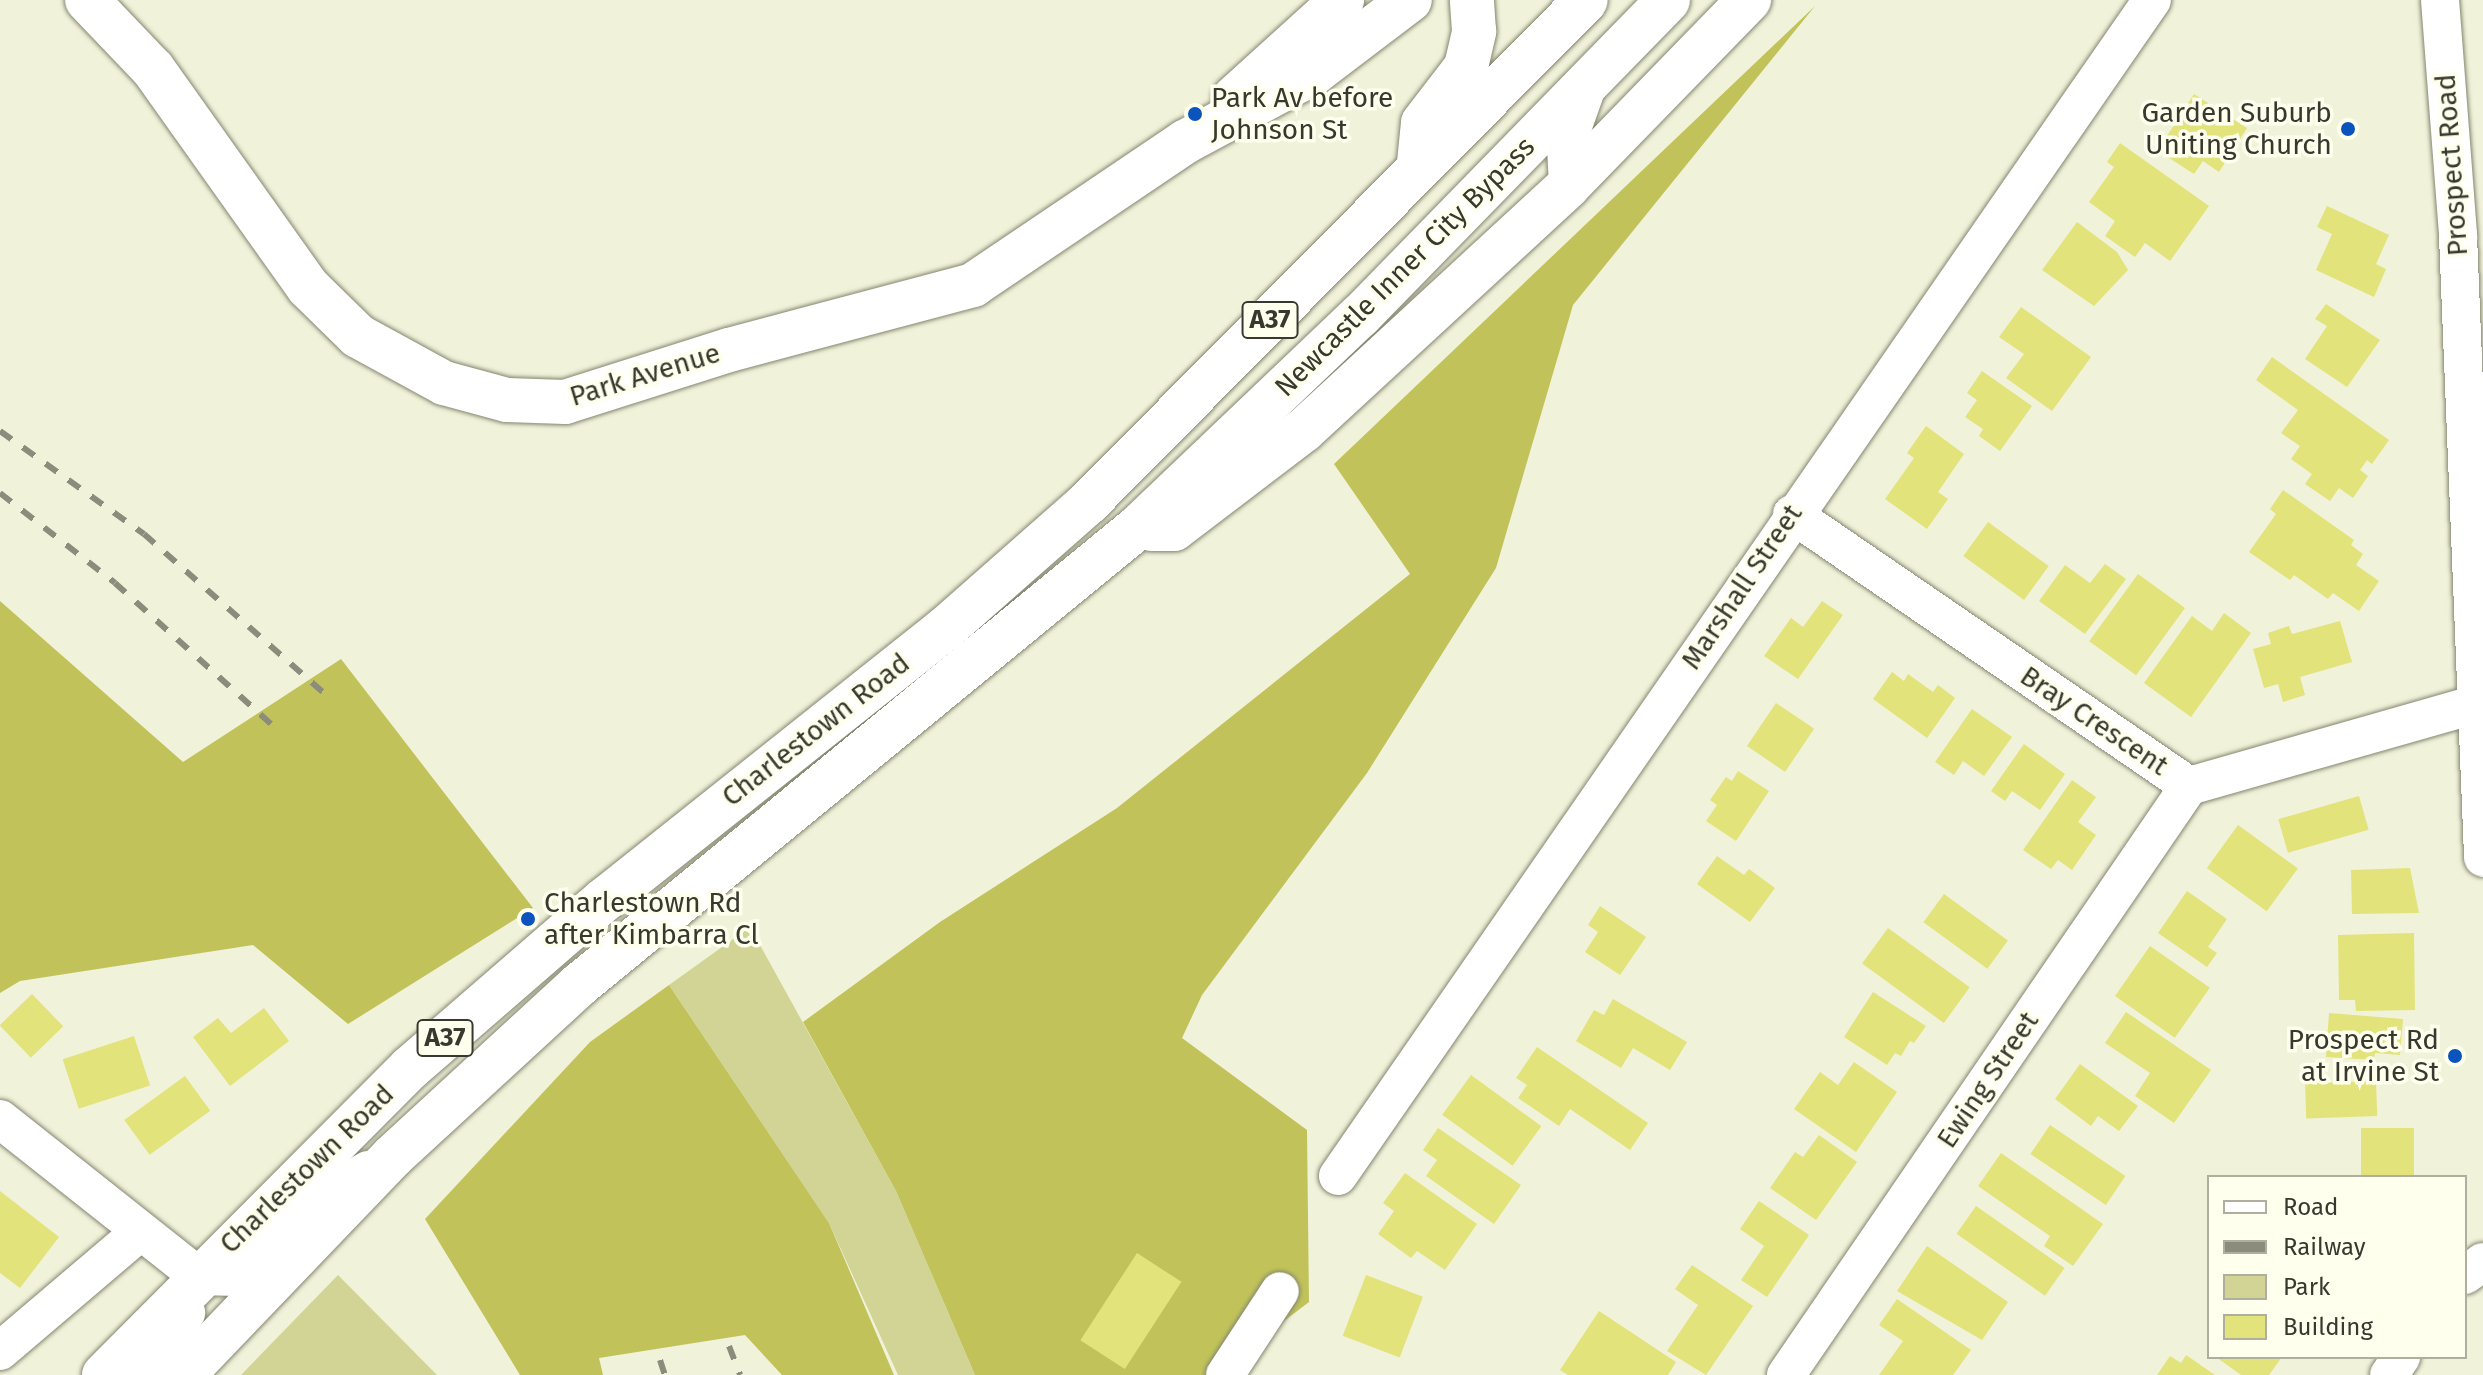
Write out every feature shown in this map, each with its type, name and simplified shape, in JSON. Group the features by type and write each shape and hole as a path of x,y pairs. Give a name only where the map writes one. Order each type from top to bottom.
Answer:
{"main road":[{"name":"Park Avenue","path":"87,0 153,69 284,257 332,314 394,359 444,383 507,400 565,402 625,387 701,358 973,285 1185,142 1307,77 1410,0"},
{"name":"Park Avenue","path":"1185,142 1342,0"},
{"path":"1418,169 1423,123 1466,67 1474,31 1472,0"},
{"name":"A37","path":"1418,169 1586,0"},
{"name":"Newcastle Inner City Bypass","path":"1137,528 1360,316 1668,0"},
{"path":"1137,528 1174,529 1304,430 1568,186 1749,0"},
{"name":"Charlestown Road","path":"104,1375 198,1276 467,1018 706,816 946,628 1089,502 1418,169"},
{"name":"Charlestown Road","path":"183,1375 393,1156 579,985 1137,528"}],"street":[{"name":"Marshall Street","path":"1338,1176 1792,514 2152,0"},
{"name":"Prospect Road","path":"2440,0 2470,241 2477,704 2483,857"},
{"path":"1568,186 1566,146 1589,81"},
{"name":"Bray Crescent","path":"1792,514 2189,786 2477,704"},
{"name":"Ewing Street","path":"1786,1375 2189,786"},
{"path":"0,1119 198,1276"},
{"name":"Charlestown Road","path":"141,1375 186,1313 198,1276 238,1277 310,1204 393,1156"},
{"path":"0,1351 141,1231"},
{"path":"1225,1375 1280,1291"}],"green space":[{"path":"750,927 896,1191 975,1375 898,1375 829,1223 669,985"},
{"path":"338,1275 437,1375 241,1375"}],"shaded area":[{"path":"1815,6 1573,305 1496,568 1367,773 1202,995 1182,1038 1307,1130 1309,1302 1259,1340 1232,1375 975,1375 896,1191 803,1022 940,922 1117,808 1410,574 1334,464"},
{"path":"0,601 183,762 341,659 533,908 348,1024 253,945 20,981 0,993"},
{"path":"669,985 829,1223 894,1375 782,1375 745,1335 599,1358 603,1375 520,1375 425,1219 590,1042"}],"building":[{"path":"2194,94 2247,128 2219,172 2203,161 2194,174 2169,158 2179,143 2167,136"},
{"path":"2120,143 2209,206 2170,261 2145,243 2135,257 2105,236 2115,221 2089,202 2114,167 2107,162"},
{"path":"2327,206 2389,235 2376,264 2386,269 2374,297 2316,270 2332,234 2317,227"},
{"path":"2077,222 2117,252 2128,270 2094,306 2042,270"},
{"path":"2326,304 2380,340 2347,387 2305,359 2327,326 2315,319"},
{"path":"2021,307 2091,357 2052,411 2006,378 2024,354 1999,337"},
{"path":"2272,357 2389,440 2372,464 2367,460 2360,470 2368,476 2353,498 2339,488 2330,501 2305,484 2312,474 2291,459 2300,446 2281,433 2298,410 2256,380"},
{"path":"1982,371 2032,406 2000,451 1979,436 1983,429 1965,417 1977,400 1967,393"},
{"path":"1926,426 1964,454 1938,492 1948,499 1927,529 1885,499 1914,458 1907,453"},
{"path":"2283,490 2354,540 2351,545 2363,554 2356,565 2379,581 2359,611 2333,593 2328,599 2294,575 2290,580 2249,552 2276,514 2270,509"},
{"path":"1988,522 2049,566 2024,600 1963,556"},
{"path":"2105,564 2126,579 2085,634 2039,601 2065,565 2090,583"},
{"path":"2138,574 2185,608 2136,675 2089,641"},
{"path":"1822,601 1843,615 1798,679 1764,656 1791,618 1803,627"},
{"path":"2224,613 2251,633 2191,717 2144,683 2192,616 2212,631"},
{"path":"2340,621 2352,662 2300,677 2305,695 2283,702 2278,684 2264,688 2253,649 2271,644 2268,633 2289,626 2292,634"},
{"path":"1892,672 1904,681 1908,674 1933,692 1938,685 1955,698 1927,738 1873,699"},
{"path":"1776,703 1814,729 1785,772 1747,746"},
{"path":"1972,709 2012,737 1984,776 1963,761 1954,775 1935,762"},
{"path":"2024,744 2065,774 2040,810 2012,791 2005,801 1991,791"},
{"path":"1738,771 1769,791 1736,841 1706,821 1717,805 1710,800 1726,777 1732,781"},
{"path":"2072,780 2096,797 2078,822 2096,835 2072,870 2058,860 2051,869 2023,850"},
{"path":"2359,796 2369,830 2288,853 2278,819"},
{"path":"2238,825 2298,868 2267,911 2207,868"},
{"path":"1717,856 1744,875 1749,869 1775,888 1750,922 1697,884"},
{"path":"2410,868 2419,913 2352,914 2351,870"},
{"path":"2187,891 2227,919 2208,947 2217,953 2207,967 2158,933"},
{"path":"1944,894 2008,940 1987,969 1923,922"},
{"path":"1600,906 1646,937 1620,975 1585,952 1598,932 1588,925"},
{"path":"1888,928 1970,987 1944,1023 1862,964"},
{"path":"2414,933 2415,1010 2356,1011 2355,1000 2339,1000 2338,935"},
{"path":"2150,946 2210,988 2175,1038 2115,996"},
{"path":"1873,992 1926,1026 1914,1043 1910,1041 1901,1056 1895,1053 1887,1065 1844,1037"},
{"path":"32,994 63,1026 31,1058 0,1025"},
{"path":"1613,999 1687,1042 1670,1070 1633,1048 1621,1068 1576,1041 1594,1010 1604,1015"},
{"path":"264,1008 289,1041 230,1086 193,1037 218,1018 231,1033"},
{"path":"2126,1012 2211,1070 2174,1123 2135,1096 2150,1073 2105,1043"},
{"path":"2329,1013 2403,1019 2400,1055 2375,1053 2374,1060 2326,1057"},
{"path":"134,1036 150,1085 79,1109 63,1059"},
{"path":"1537,1047 1648,1123 1630,1150 1570,1109 1559,1126 1518,1098 1527,1085 1516,1078"},
{"path":"1854,1062 1897,1092 1856,1152 1794,1109 1820,1072 1838,1085"},
{"path":"2080,1064 2138,1106 2119,1131 2098,1116 2091,1126 2055,1099"},
{"path":"1471,1075 1541,1126 1513,1166 1442,1115"},
{"path":"185,1076 210,1111 150,1155 124,1120"},
{"path":"2376,1081 2377,1116 2306,1118 2305,1083"},
{"path":"2050,1125 2125,1176 2106,1205 2030,1154"},
{"path":"1438,1128 1521,1185 1494,1224 1426,1176 1437,1160 1423,1150"},
{"path":"2361,1128 2414,1128 2414,1175 2361,1175"},
{"path":"1819,1135 1857,1162 1816,1220 1770,1188 1795,1152 1803,1157"},
{"path":"2001,1153 2103,1224 2073,1266 2044,1246 2050,1236 1978,1186"},
{"path":"1405,1173 1477,1224 1445,1270 1417,1251 1411,1258 1378,1234 1394,1211 1383,1203"},
{"path":"0,1191 59,1237 20,1288 0,1273"},
{"path":"1759,1201 1809,1235 1767,1297 1741,1280 1764,1246 1740,1229"},
{"path":"1976,1206 2064,1268 2045,1296 1956,1234"},
{"path":"1927,1246 2008,1302 1982,1340 1897,1291"},
{"path":"1137,1253 1181,1282 1125,1369 1080,1340"},
{"path":"1692,1265 1753,1306 1706,1375 1667,1351 1698,1305 1675,1289"},
{"path":"1366,1275 1423,1297 1400,1358 1343,1336"},
{"path":"1897,1299 1971,1350 1953,1375 1879,1375 1903,1341 1879,1325"},
{"path":"1599,1311 1676,1362 1668,1375 1568,1375 1560,1370"},
{"path":"2186,1355 2215,1375 2157,1375 2170,1356 2181,1363"},
{"path":"2219,1359 2281,1359 2269,1375 2241,1375"}],"railway":[{"path":"0,431 144,534 325,694"},
{"path":"0,493 115,583 272,725"},
{"path":"729,1346 740,1375"},
{"path":"660,1360 665,1375"}],"place":[{"name":"Park Av before Johnson St","path":"1195,114"},
{"name":"Garden Suburb Uniting Church","path":"2348,129"},
{"name":"Charlestown Rd after Kimbarra Cl","path":"528,919"},
{"name":"Prospect Rd at Irvine St","path":"2455,1056"}]}
